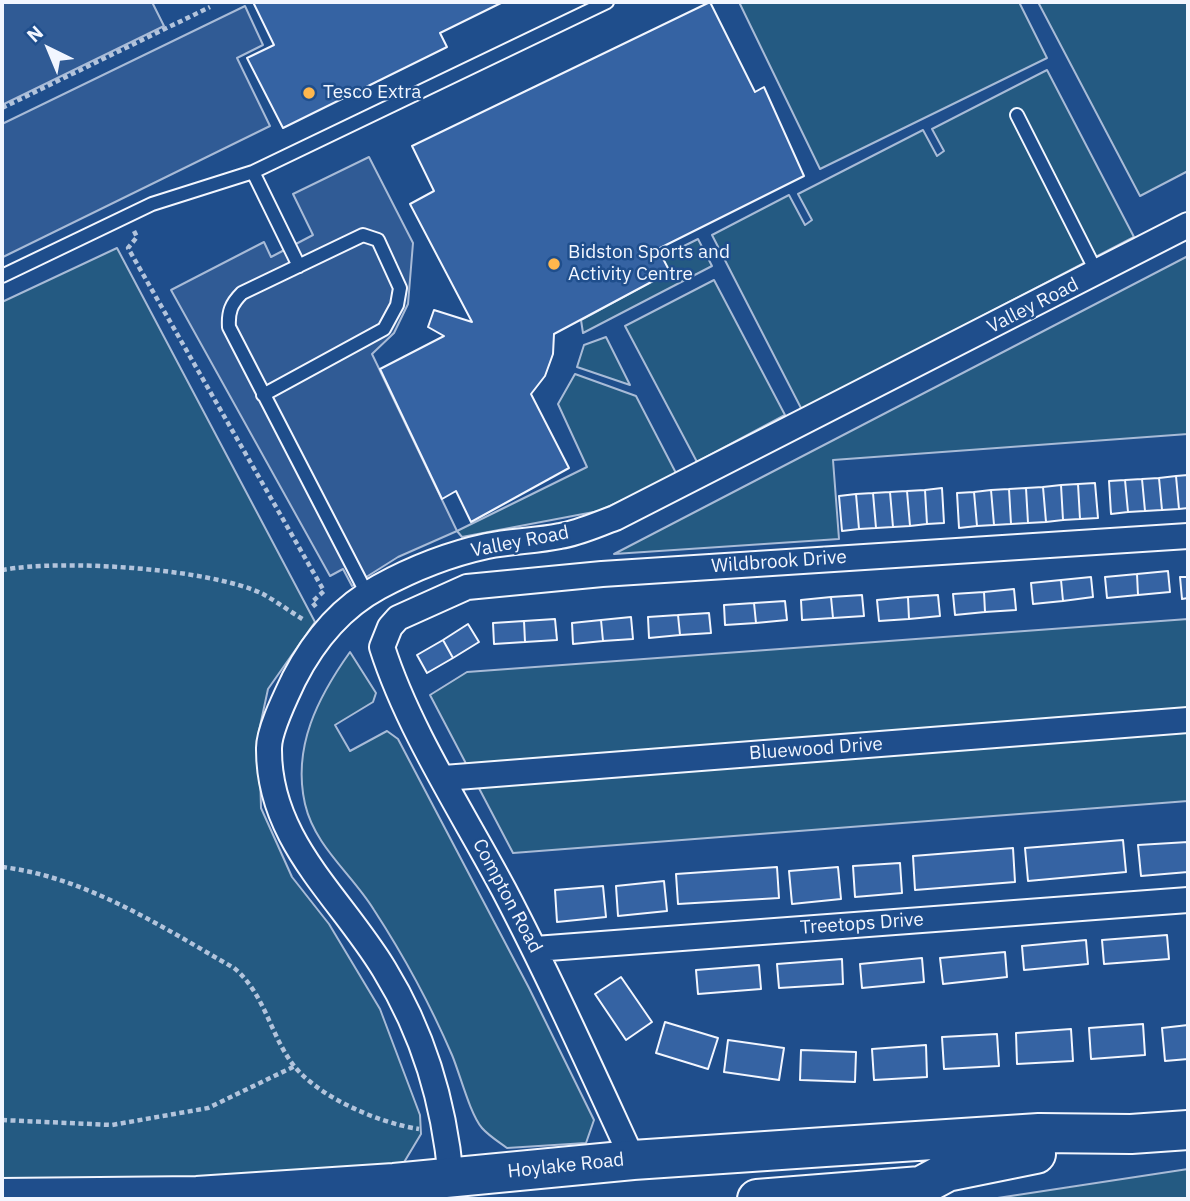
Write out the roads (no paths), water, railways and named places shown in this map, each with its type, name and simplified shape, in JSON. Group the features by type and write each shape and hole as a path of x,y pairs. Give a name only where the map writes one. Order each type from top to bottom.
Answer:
{"main road":[{"name":"Hoylake Road","path":"2,1198 197,1196 450,1178 633,1160 1039,1133 1131,1134 1188,1130"},
{"name":"Hoylake Road","path":"757,1199 921,1186 947,1172 1131,1134"}],"street":[{"name":"Valley Road","path":"450,1178 447,1133 427,1053 384,969 331,892 295,847 275,800 268,746 286,695 323,631 367,594 438,560 487,546 562,536 615,517 1188,225"},
{"name":"Wildbrook Drive","path":"386,635 398,618 408,611 467,587 616,573 1188,536"},
{"name":"Compton Road","path":"386,635 382,647 387,663 429,754 535,949 633,1160"},
{"name":"Bluewood Drive","path":"444,778 1188,720"},
{"name":"Treetops Drive","path":"535,949 1188,900"}],"lane":[{"path":"2,276 152,204 253,172 607,2"},
{"path":"1017,115 1097,273"},
{"path":"253,172 299,266"},
{"path":"263,395 378,334 397,305 400,288 378,240 363,235 242,293 233,302 228,314 229,327 263,395 367,594"}],"place":[{"name":"Tesco Extra","path":"309,93"},
{"name":"Bidston Sports and Activity Centre","path":"554,264"}]}
